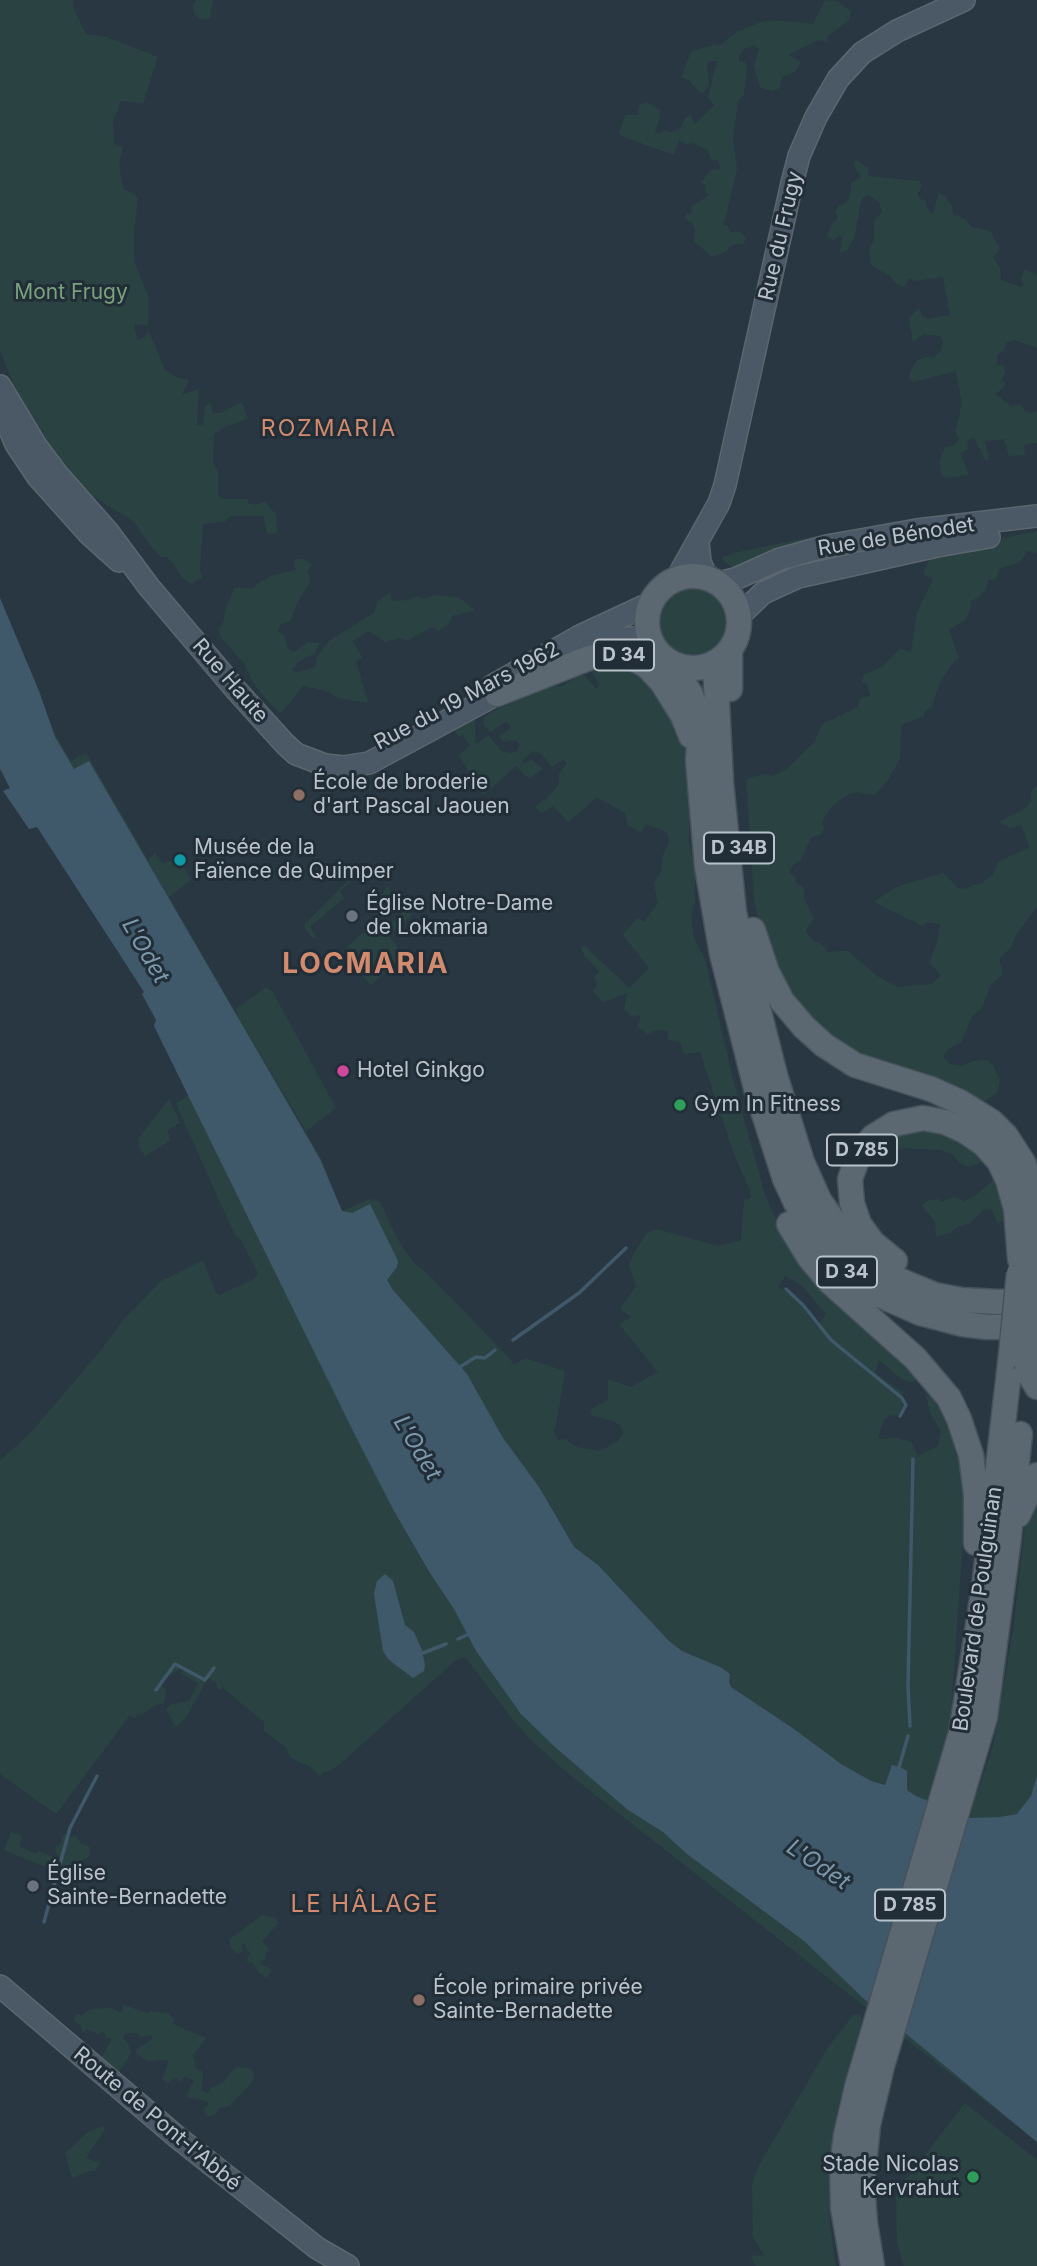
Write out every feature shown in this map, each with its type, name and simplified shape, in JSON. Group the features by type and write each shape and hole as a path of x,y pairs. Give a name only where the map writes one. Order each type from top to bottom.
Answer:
{"main road":[{"name":"Rue du Frugy","path":"677,578 719,503 725,485 792,183 799,156 816,117 838,79 862,53 897,31 964,0"},
{"name":"D 34","path":"0,386 17,430"},
{"name":"D 34","path":"0,404 17,430"},
{"name":"Rue Haute","path":"17,430 108,531 149,587 251,707 296,754 318,764"},
{"name":"Rue de Bénodet","path":"713,580 735,579 780,559 827,545 881,535 1037,516"},
{"name":"Rue de Bénodet","path":"739,616 763,593 798,577 959,541 1037,530"},
{"path":"698,542 700,562 713,580 733,598 739,616 738,634 722,657 690,669 672,664 657,652 650,640 646,621 651,603 660,589 677,578 691,576 713,580"},
{"name":"Rue du 19 Mars 1962","path":"278,734 326,752 343,753 365,749 414,728 580,636 651,603"},
{"name":"Rue du 19 Mars 1962","path":"318,764 343,767 369,763 556,661 598,643 623,638 650,640"},
{"name":"D 34","path":"497,694 589,658 610,654 629,656 647,666 666,688 687,725 698,760"},
{"name":"D 34","path":"722,657 722,791 734,913 775,1075 802,1162 814,1191 851,1246 888,1275 920,1290 948,1297 998,1302 1034,1296"},
{"name":"D 34B","path":"722,657 730,706 740,858 749,914 759,953 770,980 797,1019 835,1053 863,1068 943,1094 986,1118 1000,1130 1019,1155 1031,1186 1036,1233 1034,1296 1025,1371"},
{"name":"D 34","path":"672,664 690,692 697,711 700,732 698,760 712,907 757,1092 785,1180 796,1203 817,1239 851,1276 894,1302 943,1320 987,1327 1034,1296"},
{"path":"757,1092 764,1148 782,1209 796,1238 830,1282 922,1364 943,1389 959,1419 971,1455 976,1494 971,1662"},
{"name":"D 785","path":"1025,1371 1034,1296 1013,1194 999,1161 984,1144 955,1126 939,1120 923,1118 894,1124 868,1142 859,1154 852,1172 852,1203 855,1216 866,1235 885,1254 915,1272 945,1283 1034,1296"},
{"name":"Boulevard de Poulguinan","path":"963,1760 971,1662 985,1574 1025,1371"},
{"name":"Boulevard de Poulguinan","path":"853,2266 843,2208 842,2166 851,2112 874,2061 963,1760 988,1704 1008,1545 1025,1371"},
{"name":"D 785","path":"1008,1545 1019,1512 1037,1475"},
{"name":"Route de Pont-l'Abbé","path":"0,1986 177,2137 317,2248 348,2266"},
{"name":"Boulevard de Poulguinan","path":"872,2266 864,2223 862,2184 874,2061"},
{"name":"Route de Pont-l'Abbé","path":"317,2248 332,2266"}],"green space":[{"name":"Mont Frugy","path":"0,0 73,0 74,11 86,34 106,37 158,57 143,103 121,101 113,121 114,145 123,147 119,164 123,189 138,199 134,261 149,299 148,325 134,324 137,340 149,332 165,370 176,377 189,380 182,394 199,389 197,425 203,425 205,407 210,402 213,413 221,413 241,402 248,418 214,434 213,462 218,472 218,495 221,499 248,499 248,503 256,505 265,502 276,514 277,533 267,534 264,516 230,516 226,521 203,524 200,569 202,577 191,584 167,557 161,557 133,521 83,490 72,479 22,403 0,349"},
{"path":"196,0 213,0 210,18 202,20 194,14 193,4"},
{"path":"825,0 837,1 851,12 850,19 827,37 827,42 818,40 788,55 801,62 796,71 782,77 780,88 772,91 760,87 754,66 759,49 754,45 744,49 739,56 739,62 745,62 747,69 744,94 738,101 733,139 737,169 724,224 730,232 741,232 746,239 743,244 734,244 725,252 712,257 694,241 695,228 684,218 691,214 692,206 709,195 701,182 711,170 721,169 718,161 711,159 708,150 693,143 686,144 679,140 674,155 624,137 619,134 623,121 626,115 638,115 639,105 646,102 660,110 656,133 679,130 686,117 691,115 694,125 714,105 708,97 717,61 710,61 707,65 709,86 701,94 689,80 681,77 691,52 715,44 719,46 738,31 761,22 773,20 813,24"},
{"path":"855,160 869,168 868,176 920,181 922,187 917,194 920,199 925,200 928,210 933,214 939,193 945,196 952,206 953,214 966,220 971,227 990,231 1000,249 993,258 1000,268 1001,280 1020,287 1024,284 1021,279 1025,269 1037,275 1037,348 1014,340 1006,343 1004,350 997,354 997,365 1004,366 1005,373 1001,381 1005,383 995,394 1011,406 1021,405 1030,413 1037,411 1037,443 1024,445 1025,455 1009,456 1004,439 985,442 989,459 985,460 974,437 967,440 968,449 960,453 969,475 946,478 941,474 940,461 945,447 953,446 959,441 956,431 962,403 956,371 913,382 909,378 917,360 933,358 941,351 943,341 940,336 923,334 913,342 909,318 920,309 922,316 928,319 950,315 943,277 914,281 909,278 904,287 871,265 869,250 874,239 874,221 882,212 879,202 867,194 861,201 855,235 847,250 840,253 842,235 833,240 827,236 838,216 835,213 839,206 847,202 851,183 861,177 854,166"},
{"path":"1037,531 1037,553 1027,551 1021,562 1000,568 996,579 988,580 986,589 971,601 965,620 949,630 959,658 940,682 932,706 925,711 924,716 901,725 900,759 887,781 875,795 857,792 847,795 830,808 822,822 824,829 821,834 811,838 801,860 793,865 789,872 796,878 796,883 804,888 804,899 814,918 805,931 826,948 827,952 848,951 877,976 897,987 932,984 941,975 929,963 938,939 940,924 926,922 923,926 875,901 896,887 943,873 958,888 964,889 980,884 993,875 998,862 1030,847 1021,825 1010,828 999,822 1026,808 1031,801 1031,791 1037,786 1037,907 1018,932 1010,948 999,959 1003,974 990,986 982,1008 972,1016 961,1042 948,1049 943,1057 950,1064 962,1066 973,1061 988,1060 992,1064 1000,1079 998,1091 979,1103 866,1059 816,1028 767,959 754,900 746,779 763,774 773,776 787,769 815,741 822,724 858,707 860,699 870,696 867,684 862,682 864,675 882,667 900,649 911,652 917,613 933,580 923,574 930,557"},
{"path":"821,535 821,538 735,570 722,559 739,552"},
{"path":"295,559 303,559 312,564 308,572 310,582 296,605 291,621 280,624 278,632 284,635 288,649 294,652 308,642 320,643 315,653 298,662 292,670 297,672 315,667 317,657 329,641 374,613 378,602 390,593 392,601 409,600 416,596 424,599 435,595 458,597 475,610 452,616 448,625 438,631 433,627 408,640 398,638 386,642 369,631 352,641 362,657 356,661 368,703 339,698 323,690 303,686 281,713 253,683 244,663 222,639 218,629 223,624 226,607 235,587 252,589 273,575 296,570"},
{"path":"692,587 712,593 722,603 728,623 722,643 712,653 692,659 672,653 662,643 656,623 662,603 672,593"},
{"path":"0,599 56,736 71,761 86,753 148,860 155,853 162,863 172,861 172,865 179,870 184,868 191,880 169,897 238,1017 236,1009 266,987 272,991 336,1108 306,1131 240,1019 321,1159 342,1211 370,1199 380,1202 399,1242 413,1262 429,1275 514,1365 525,1358 565,1371 553,1430 558,1440 566,1439 576,1447 600,1451 618,1441 623,1434 622,1427 614,1421 591,1415 591,1409 608,1400 608,1380 631,1387 658,1372 619,1324 632,1317 620,1309 636,1286 629,1265 635,1251 647,1233 657,1229 718,1246 741,1240 744,1201 751,1198 750,1190 735,1157 700,1052 684,1054 680,1042 668,1040 668,1031 655,1030 648,1034 638,1027 641,1015 631,1016 624,1009 627,993 603,1002 593,992 597,986 594,978 599,971 581,948 584,945 629,988 649,968 623,935 637,918 644,922 658,903 654,883 661,871 663,855 669,842 667,832 646,824 641,832 628,826 625,813 597,797 568,822 553,806 542,813 535,807 559,784 559,774 567,763 564,759 552,767 540,753 532,751 522,761 526,763 531,760 543,768 529,779 516,766 483,795 459,755 470,746 463,735 458,736 454,730 475,719 475,744 489,736 501,751 512,753 517,751 520,744 516,740 504,742 499,736 511,728 507,721 490,732 483,724 484,717 550,686 562,686 583,674 596,689 600,685 589,668 611,665 628,668 643,676 681,728 686,745 693,809 689,823 689,843 695,866 695,900 691,916 694,939 705,959 733,1079 765,1195 780,1228 822,1289 913,1374 916,1380 903,1380 879,1360 875,1373 902,1392 904,1403 898,1415 884,1419 878,1439 898,1438 911,1442 918,1456 938,1446 941,1431 929,1411 926,1393 939,1408 954,1442 956,1456 960,1458 963,1497 962,1553 951,1711 947,1736 928,1795 971,1817 993,1747 1013,1631 1025,1526 1037,1489 1037,1958 703,1758 85,841","holes":["785,1276 801,1285 826,1314 817,1327 796,1298 778,1287"]},
{"path":"350,879 352,880 339,892 344,898 310,927 316,936 312,938 305,924"},
{"path":"387,886 412,915 388,935 404,955 371,985 347,959 350,955 345,949 378,918 384,925 388,922 390,924 402,913 390,898 383,903 380,899"},
{"path":"192,1087 1037,2142 570,1775 514,1721 465,1657 456,1660 341,1763 320,1776 312,1768 290,1757 286,1747 264,1731 264,1722 222,1687 220,1690 217,1688 216,1683 208,1678 185,1719 176,1727 166,1709 171,1704 189,1701 198,1683 180,1673 185,1669 183,1667 159,1684 166,1689 164,1703 138,1714 134,1719 130,1715 56,1814 0,1774 0,1461 32,1431 124,1319 160,1282 203,1260 219,1295 254,1279 258,1273 241,1240 235,1235 176,1104 187,1096"},
{"path":"169,1099 180,1123 167,1130 171,1140 145,1156 138,1139"},
{"path":"924,1125 955,1131 976,1144 987,1157 995,1174 1007,1217 998,1224 992,1210 985,1209 969,1224 959,1226 949,1234 936,1236 935,1222 922,1206 927,1201 939,1199 942,1202 953,1197 964,1201 975,1196 992,1181 993,1175 984,1161 969,1167 960,1163 952,1154 940,1150 904,1148 878,1154 872,1150 891,1134"},
{"path":"11,1832 22,1836 19,1846 36,1854 38,1851 58,1859 56,1846 60,1844 64,1834 68,1835 67,1840 75,1835 81,1844 90,1847 89,1857 67,1867 68,1874 64,1880 58,1876 57,1880 46,1875 48,1868 4,1850"},
{"path":"262,1915 275,1918 279,1923 262,1941 269,1950 260,1964 272,1970 267,1978 258,1972 254,1963 246,1961 250,1954 244,1943 241,1946 242,1951 237,1954 231,1948 229,1940"},
{"path":"123,2005 148,2013 167,2013 175,2019 173,2024 206,2038 193,2055 196,2068 203,2072 202,2091 208,2093 210,2089 225,2081 237,2067 248,2068 254,2072 253,2081 229,2106 219,2108 217,2113 206,2116 204,2109 209,2104 206,2101 186,2097 194,2080 185,2077 180,2082 176,2077 167,2083 162,2079 167,2060 147,2061 136,2053 137,2049 152,2039 152,2035 140,2037 138,2033 125,2033 123,2039 127,2041 131,2053 119,2072 114,2071 102,2060 112,2039 107,2038 104,2032 97,2034 88,2029 83,2033 80,2024 73,2020 77,2014 82,2015 91,2009 112,2008 122,2013"},
{"path":"853,2015 860,2015 862,2020 837,2111 829,2170 830,2225 836,2266 756,2266 751,2256 764,2255 753,2237 752,2185 758,2167 827,2049"},
{"name":"Stade Nicolas Kervrahut","path":"965,2103 1037,2160 1037,2266 903,2264 897,2242 896,2193"},
{"path":"102,2126 105,2129 86,2158 101,2163 94,2171 72,2178 65,2153 88,2132"}],"water":[{"name":"L'Odet","path":"0,598 55,737 74,769 89,761 320,1159 342,1211 352,1213 370,1204 398,1261 397,1267 387,1280 467,1374 503,1438 539,1487 574,1547 598,1565 669,1641 682,1651 722,1668 730,1674 731,1687 841,1764 871,1781 885,1785 892,1765 900,1767 907,1771 907,1790 971,1818 1017,1814 1031,1796 1037,1776 1037,2142 864,1999 804,1941 687,1854 663,1832 628,1810 555,1747 521,1714 476,1651 454,1609 394,1511 355,1435 154,1026 156,1020 142,994 144,992 37,827 29,829 3,791 10,788 0,769"},
{"path":"385,1574 393,1581 405,1625 414,1632 422,1650 424,1671 413,1678 389,1660 383,1651 374,1594 377,1581"}],"waterway":[{"path":"513,1340 579,1293 626,1248"},
{"path":"786,1289 803,1305 831,1340 902,1398 906,1405 900,1416"},
{"path":"458,1368 476,1357 485,1358 495,1350"},
{"path":"910,1726 908,1686 913,1459"},
{"path":"458,1639 469,1634"},
{"path":"423,1653 446,1644"},
{"path":"156,1690 175,1664 205,1680 214,1668"},
{"path":"898,1771 908,1736"},
{"path":"44,1922 70,1828 97,1776"}],"place":[{"name":"École de broderie d'art Pascal Jaouen","path":"299,795"},
{"name":"Musée de la Faïence de Quimper","path":"180,860"},
{"name":"Église Notre-Dame de Lokmaria","path":"352,916"},
{"name":"Hotel Ginkgo","path":"343,1071"},
{"name":"Gym In Fitness","path":"680,1105"},
{"name":"Église Sainte-Bernadette","path":"33,1886"},
{"name":"École primaire privée Sainte-Bernadette","path":"419,2000"},
{"name":"Stade Nicolas Kervrahut","path":"973,2177"}],"district":[{"name":"ROZMARIA","path":"329,429"},
{"name":"LOCMARIA","path":"366,965"},
{"name":"LE HÂLAGE","path":"365,1905"}]}
